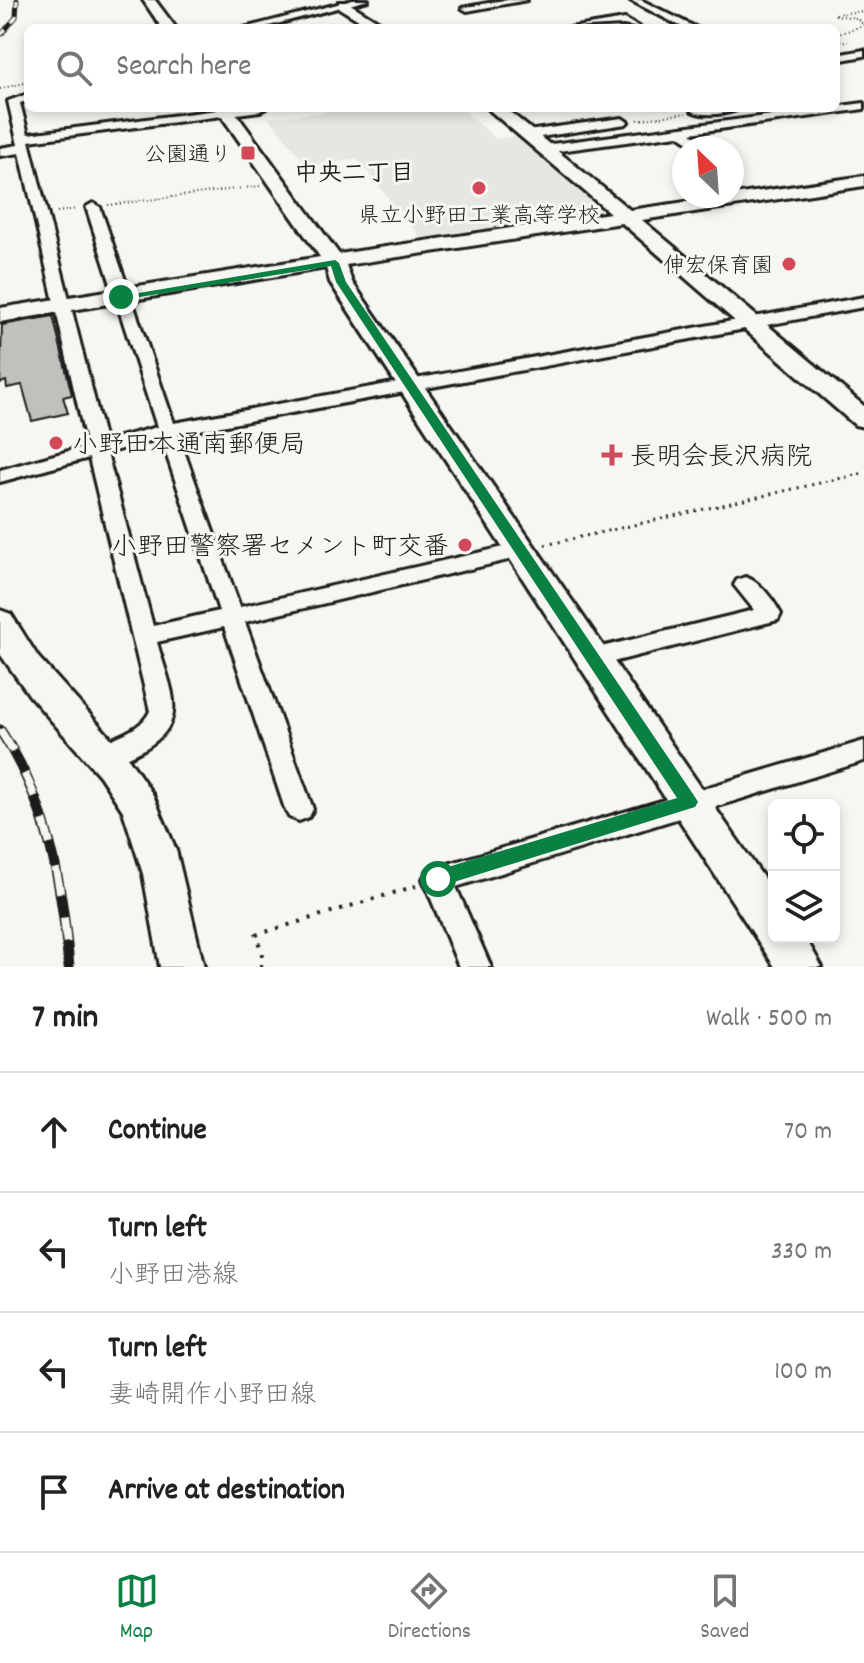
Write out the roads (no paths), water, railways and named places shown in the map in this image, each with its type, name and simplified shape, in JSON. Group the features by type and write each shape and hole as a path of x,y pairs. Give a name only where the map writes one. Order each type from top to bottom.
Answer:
{"street":[{"path":"149,0 166,24"},
{"path":"467,8 523,0"},
{"path":"634,0 684,24"},
{"path":"263,24 338,3 361,6 378,24"},
{"path":"310,24 361,6"},
{"path":"608,24 628,24"},
{"path":"840,57 864,53"},
{"path":"840,95 864,106"},
{"path":"24,98 14,101 96,447 163,711 160,724 150,733 104,757"},
{"path":"840,110 864,106"},
{"path":"0,152 24,143 214,112"},
{"path":"227,112 335,263 341,282 768,919"},
{"path":"500,112 753,322 864,419"},
{"path":"527,135 622,122 608,112"},
{"path":"790,112 798,116"},
{"path":"544,149 824,112"},
{"path":"682,132 688,136"},
{"path":"0,315 864,181"},
{"path":"93,207 121,297 299,809"},
{"path":"0,476 96,447 168,430 864,302"},
{"path":"144,637 521,550"},
{"path":"593,658 770,614 745,585"},
{"path":"0,622 22,658 127,785 145,818 182,967"},
{"path":"475,967 438,879 864,751"},
{"path":"784,943 800,967"}],"railway":[{"path":"0,36 16,17 17,0"},
{"path":"0,730 30,785 50,844 62,904 69,967"}],"place":[{"name":"公園通り","path":"248,153"},
{"name":"県立小野田工業高等学校","path":"479,188"},
{"name":"伸宏保育園","path":"789,264"},
{"name":"小野田本通南郵便局","path":"56,443"},
{"name":"長明会長沢病院","path":"612,455"},
{"name":"小野田警察署セメント町交番","path":"465,545"}],"district":[{"name":"中央二丁目","path":"354,172"}]}
